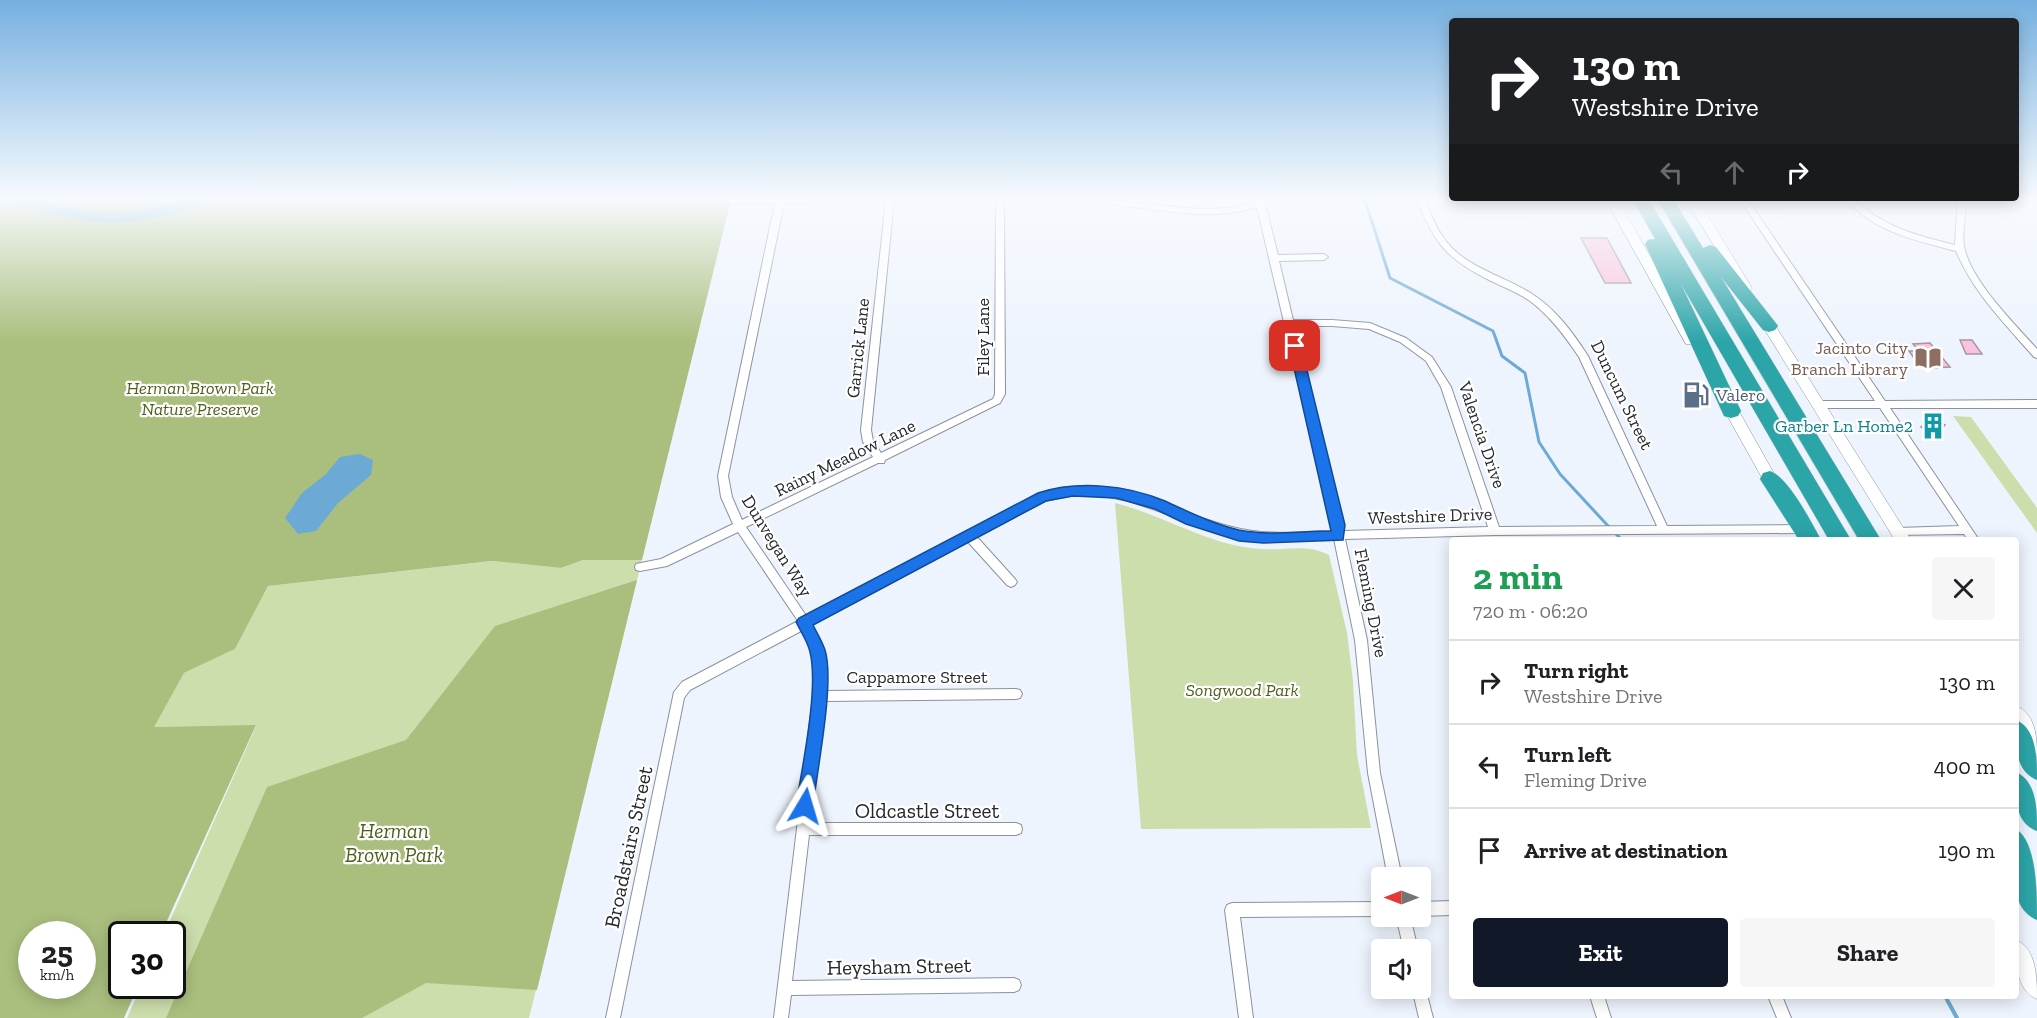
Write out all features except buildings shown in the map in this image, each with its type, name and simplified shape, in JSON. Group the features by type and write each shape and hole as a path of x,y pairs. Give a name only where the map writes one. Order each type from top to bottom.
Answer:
{"highway":[{"path":"1655,248 1731,411"},
{"path":"1669,248 1838,537"},
{"path":"1695,248 1868,537"},
{"path":"1709,248 1768,326"},
{"path":"1770,479 1793,511 1804,536"},
{"path":"2019,735 2037,768"},
{"path":"2019,789 2037,819"},
{"path":"2019,847 2037,878"},
{"path":"2019,878 2037,907"}],"main road":[{"path":"1639,248 1770,479"},
{"path":"1721,248 1901,536"},
{"path":"2019,719 2037,746"},
{"path":"2019,956 2037,989"}],"street":[{"name":"Dunvegan Way","path":"769,248 723,476 726,500 741,527 804,622 818,650 820,666 819,696 781,1018"},
{"name":"Garrick Lane","path":"880,460 868,442 866,430 885,248"},
{"name":"Filey Lane","path":"997,401 1000,393 1000,248"},
{"name":"Fleming Drive","path":"1273,248 1338,525 1338,536 1360,640 1374,773 1393,867"},
{"name":"Duncum Street","path":"1447,248 1466,263 1529,297 1566,329 1583,356 1664,530"},
{"path":"1776,248 1972,537"},
{"path":"1953,248 1960,249 1982,289 2037,355"},
{"path":"1275,258 1324,256"},
{"name":"Valencia Drive","path":"1290,323 1370,326 1403,340 1429,359 1446,387 1495,531"},
{"name":"Rainy Meadow Lane","path":"640,567 663,563 741,527 997,401"},
{"path":"1818,405 2037,404"},
{"name":"Westshire Drive","path":"686,686 1043,497 1073,490 1116,493 1138,498 1159,504 1191,520 1239,535 1263,537 1590,530 1664,530 1804,536"},
{"path":"1901,536 1967,530"},
{"path":"969,535 1011,582"},
{"name":"Broadstairs Street","path":"613,1018 678,696 686,686"},
{"name":"Cappamore Street","path":"819,696 1016,694"},
{"name":"Oldcastle Street","path":"802,829 1016,829"},
{"path":"1431,909 1449,908"},
{"path":"1246,1018 1233,910 1371,909"},
{"name":"Heysham Street","path":"784,988 1014,985"},
{"path":"1422,999 1426,1018"},
{"path":"1598,999 1604,1018"},
{"path":"1776,999 1784,1018"}],"green space":[{"name":"Herman Brown Park Nature Preserve","path":"0,248 719,248 642,560 583,560 561,568 492,561 268,586 235,649 184,673 154,727 256,725 167,921 108,921 108,999 132,999 124,1018 0,1018"},
{"path":"1953,416 1971,417 2037,508 2037,533"},
{"name":"Songwood Park","path":"1115,503 1242,547 1312,549 1329,555 1347,633 1353,681 1357,755 1371,828 1141,829"},
{"name":"Herman Brown Park","path":"583,560 642,560 529,1018 127,1018 135,999 186,999 186,921 170,921 256,726 153,727 184,673 235,649 268,586 493,561 561,568"},
{"name":"Herman Brown Park","path":"637,580 537,990 426,983 362,1018 166,1018 174,999 186,999 186,972 267,787 406,740 495,626"}],"water":[{"path":"360,454 373,460 371,475 338,503 316,531 298,534 285,518 302,493 326,474 340,457"}],"waterway":[{"path":"1380,248 1390,278 1493,331 1502,356 1525,373 1539,442 1560,474 1610,528"},
{"path":"1615,533 1619,537"},
{"path":"1947,999 1957,1018"}],"place":[{"name":"Jacinto City Branch Library","path":"1928,358"},
{"name":"Valero","path":"1696,395"},
{"name":"Garber Ln Home2","path":"1933,426"}],"route":[{"path":"805,806 819,696 820,666 818,650 804,622 1043,497 1073,490 1116,493 1159,504 1191,520 1239,535 1338,536 1338,525 1295,346"}]}
